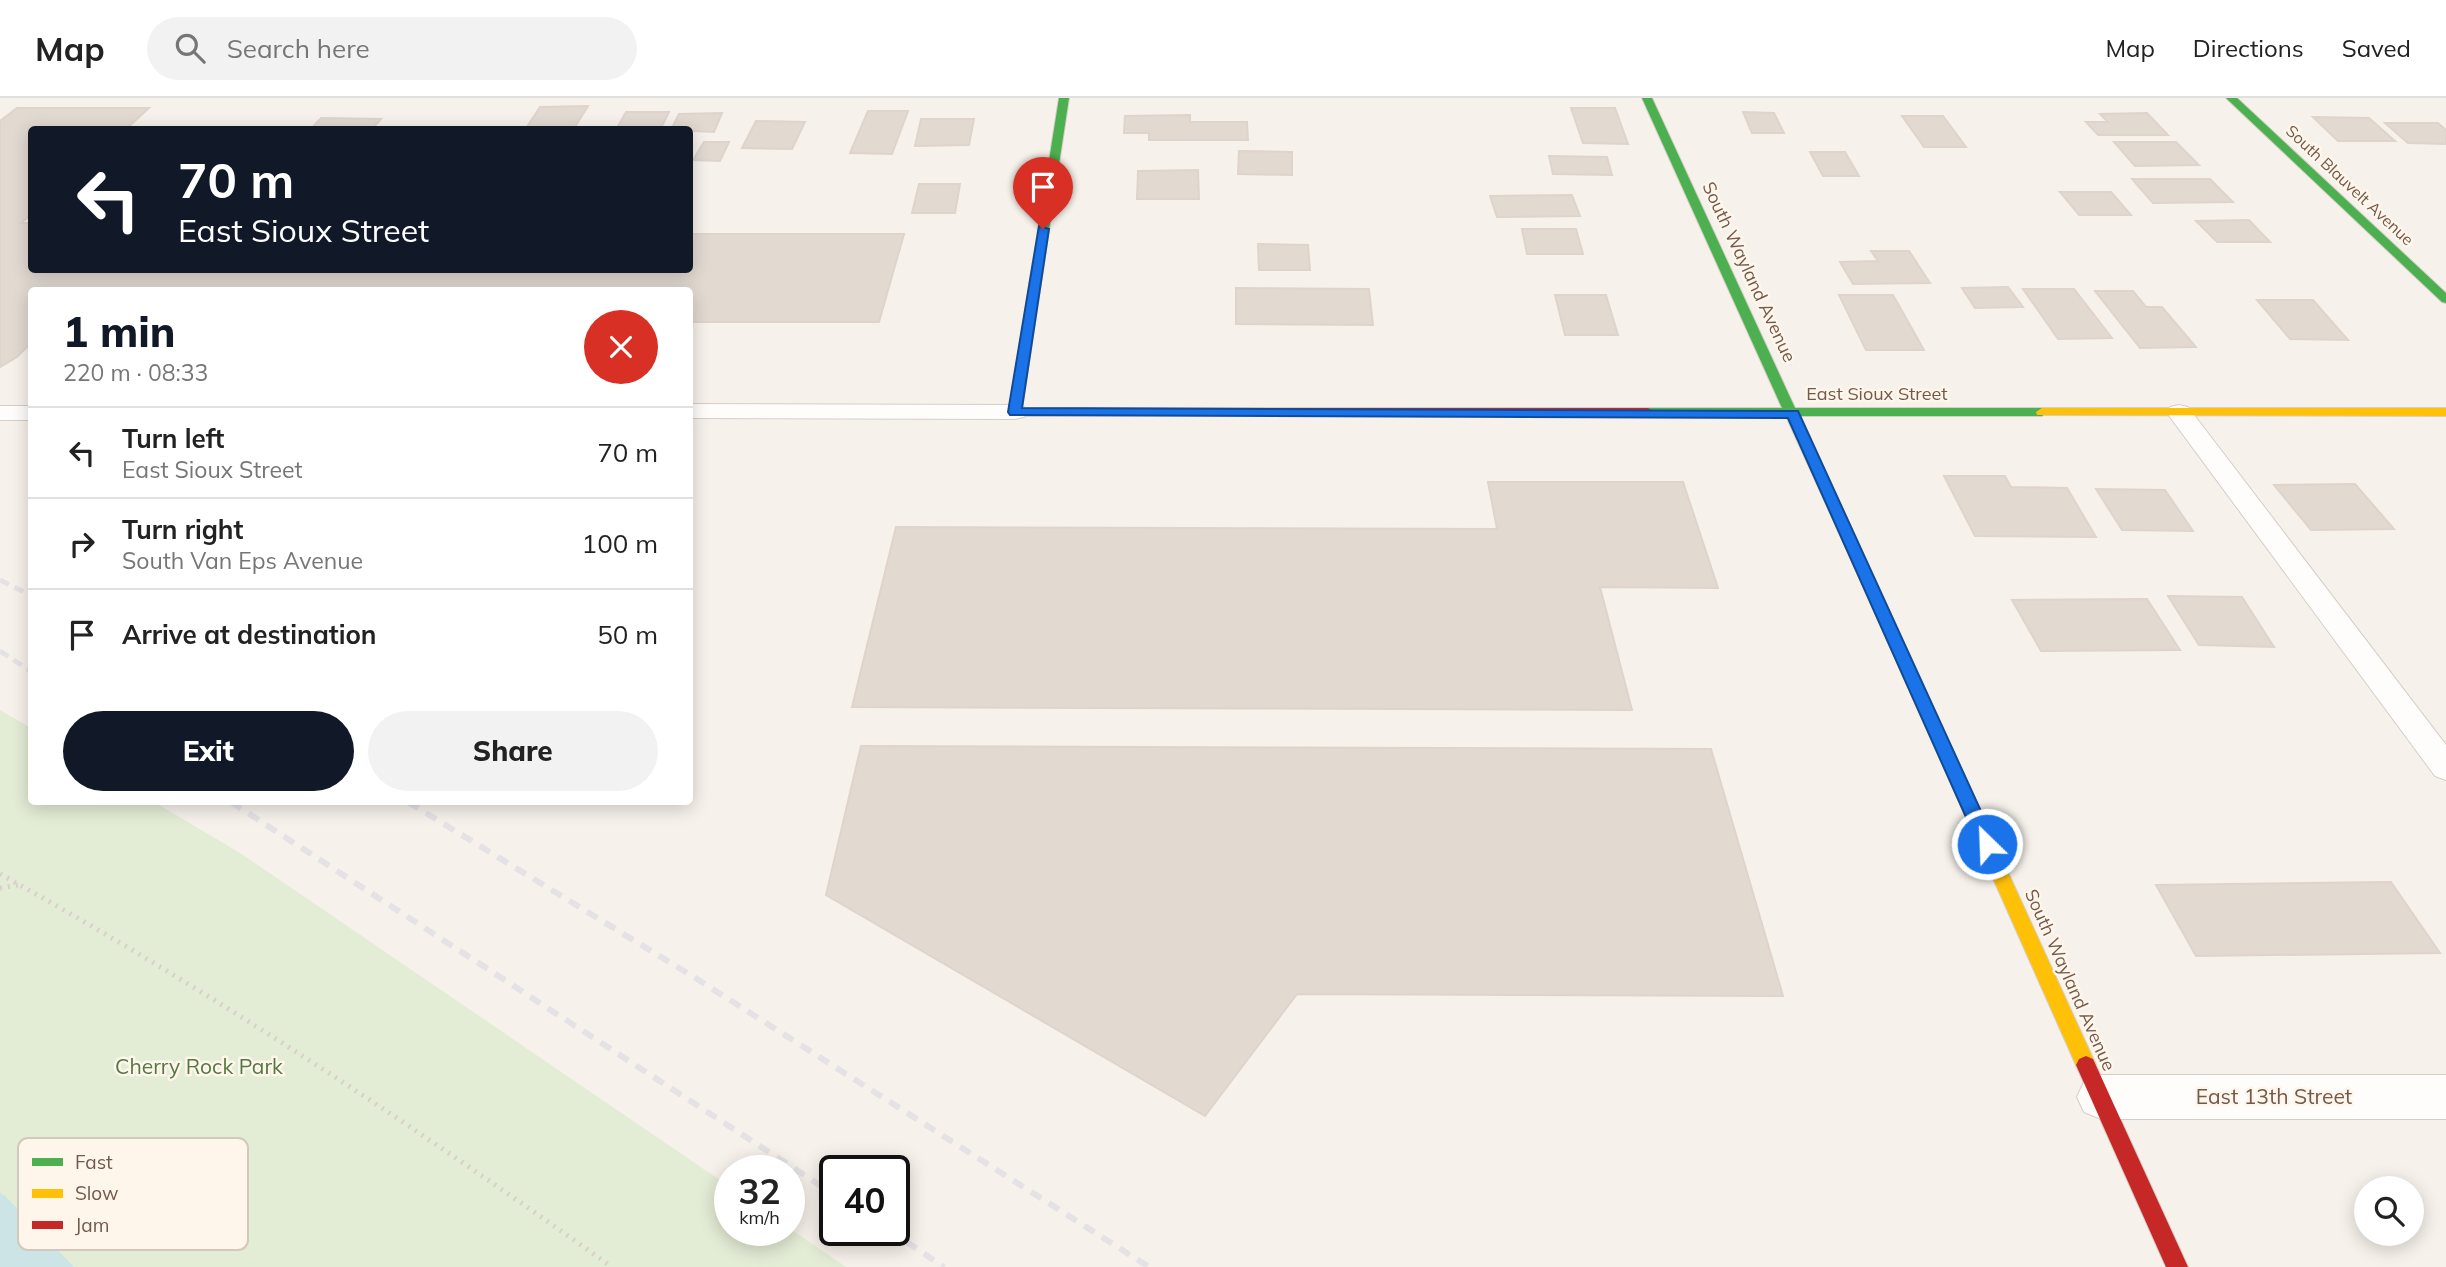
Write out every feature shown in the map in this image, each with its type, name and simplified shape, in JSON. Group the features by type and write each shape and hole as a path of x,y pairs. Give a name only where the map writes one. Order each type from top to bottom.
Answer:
{"street":[{"path":"1014,412 1064,98"},
{"name":"South Wayland Avenue","path":"1647,98 1793,414 2177,1267"},
{"name":"South Blauvelt Avenue","path":"2231,98 2446,299"},
{"name":"East Sioux Street","path":"1014,412 2446,412"},
{"name":"East 13th Street","path":"2101,1097 2446,1097"}],"lane":[{"path":"693,411 1014,412"},
{"path":"2179,412 2446,768"},
{"path":"0,413 28,413"}],"path":[{"path":"0,874 136,950 372,1098 612,1267"},
{"path":"0,888 19,885"}],"green space":[{"name":"Cherry Rock Park","path":"0,710 28,726 28,805 159,805 240,853 714,1176 714,1246 805,1246 805,1239 846,1267 0,1267"}],"water":[{"path":"0,1193 18,1209 18,1250 57,1250 74,1267 0,1267"}],"building":[{"path":"588,106 576,126 528,126 540,107"},
{"path":"17,108 149,108 129,126 28,126 28,217 21,223 28,223 28,273 693,273 693,234 904,234 879,322 693,322 693,287 28,287 28,346 17,357 0,367 0,121"},
{"path":"1571,108 1615,108 1628,144 1583,143"},
{"path":"868,111 908,111 892,154 850,153"},
{"path":"626,112 669,112 662,126 618,126"},
{"path":"1743,112 1774,113 1784,133 1752,133"},
{"path":"722,113 714,132 693,131 693,126 673,126 679,114"},
{"path":"2147,113 2168,135 2098,135 2086,122 2108,122 2100,114"},
{"path":"1190,115 1190,122 1247,122 1248,140 1149,140 1149,133 1124,133 1125,116"},
{"path":"1902,116 1943,116 1966,147 1924,147"},
{"path":"2313,117 2369,118 2395,141 2338,141"},
{"path":"321,118 381,119 375,126 314,126"},
{"path":"921,119 974,119 969,145 915,146"},
{"path":"756,121 805,122 792,149 742,148"},
{"path":"2385,123 2438,123 2446,130 2446,144 2408,143"},
{"path":"704,142 729,142 720,161 693,160"},
{"path":"2114,142 2176,142 2199,165 2135,166"},
{"path":"1239,151 1292,152 1292,175 1238,174"},
{"path":"1810,152 1845,152 1859,176 1823,176"},
{"path":"1549,156 1607,157 1612,175 1553,174"},
{"path":"1198,170 1199,199 1137,199 1138,171"},
{"path":"2132,179 2210,179 2233,202 2153,203"},
{"path":"919,184 960,184 955,213 912,213"},
{"path":"2060,192 2111,192 2131,215 2079,215"},
{"path":"1572,195 1580,216 1497,217 1490,196"},
{"path":"2249,220 2270,242 2217,242 2196,221"},
{"path":"1522,229 1576,229 1583,254 1527,254"},
{"path":"1258,244 1308,245 1310,270 1259,270"},
{"path":"1871,251 1909,251 1930,283 1853,284 1840,262 1878,261"},
{"path":"2008,287 2023,307 1975,308 1962,288"},
{"path":"1236,288 1369,289 1373,325 1236,324"},
{"path":"2023,289 2074,289 2112,338 2058,339"},
{"path":"2095,291 2133,291 2146,307 2162,307 2196,347 2140,348"},
{"path":"1555,295 1606,295 1618,335 1565,335"},
{"path":"1839,295 1893,295 1924,350 1866,350"},
{"path":"2257,300 2313,300 2348,340 2290,339"},
{"path":"1944,476 2005,476 2011,487 2067,488 2096,537 1975,536"},
{"path":"1488,482 1683,482 1718,588 1600,587 1632,710 852,707 896,527 1497,529"},
{"path":"2355,484 2394,529 2311,530 2274,485"},
{"path":"2096,489 2165,490 2193,531 2122,530"},
{"path":"2168,596 2242,597 2274,647 2199,645"},
{"path":"2147,599 2180,650 2041,651 2012,600"},
{"path":"861,746 1711,749 1783,996 1297,994 1205,1116 826,895"},
{"path":"2391,882 2440,953 2196,956 2156,885"}],"railway":[{"path":"0,580 28,594"},
{"path":"0,651 28,669"},
{"path":"236,805 819,1185"},
{"path":"413,805 697,979 1149,1267"},
{"path":"910,1244 944,1267"}],"traffic: fast":[{"path":"1064,98 1015,412 1166,412"},
{"path":"1647,98 1868,581"},
{"path":"2231,98 2446,299"},
{"path":"1648,412 2042,412"}],"traffic: slow":[{"path":"2042,412 2446,412"},
{"path":"1868,581 2086,1065"}],"traffic: jam":[{"path":"1166,412 1648,412"},
{"path":"2086,1065 2177,1267"}],"route":[{"path":"1043,229 1014,412 1793,414 1987,844"}]}
